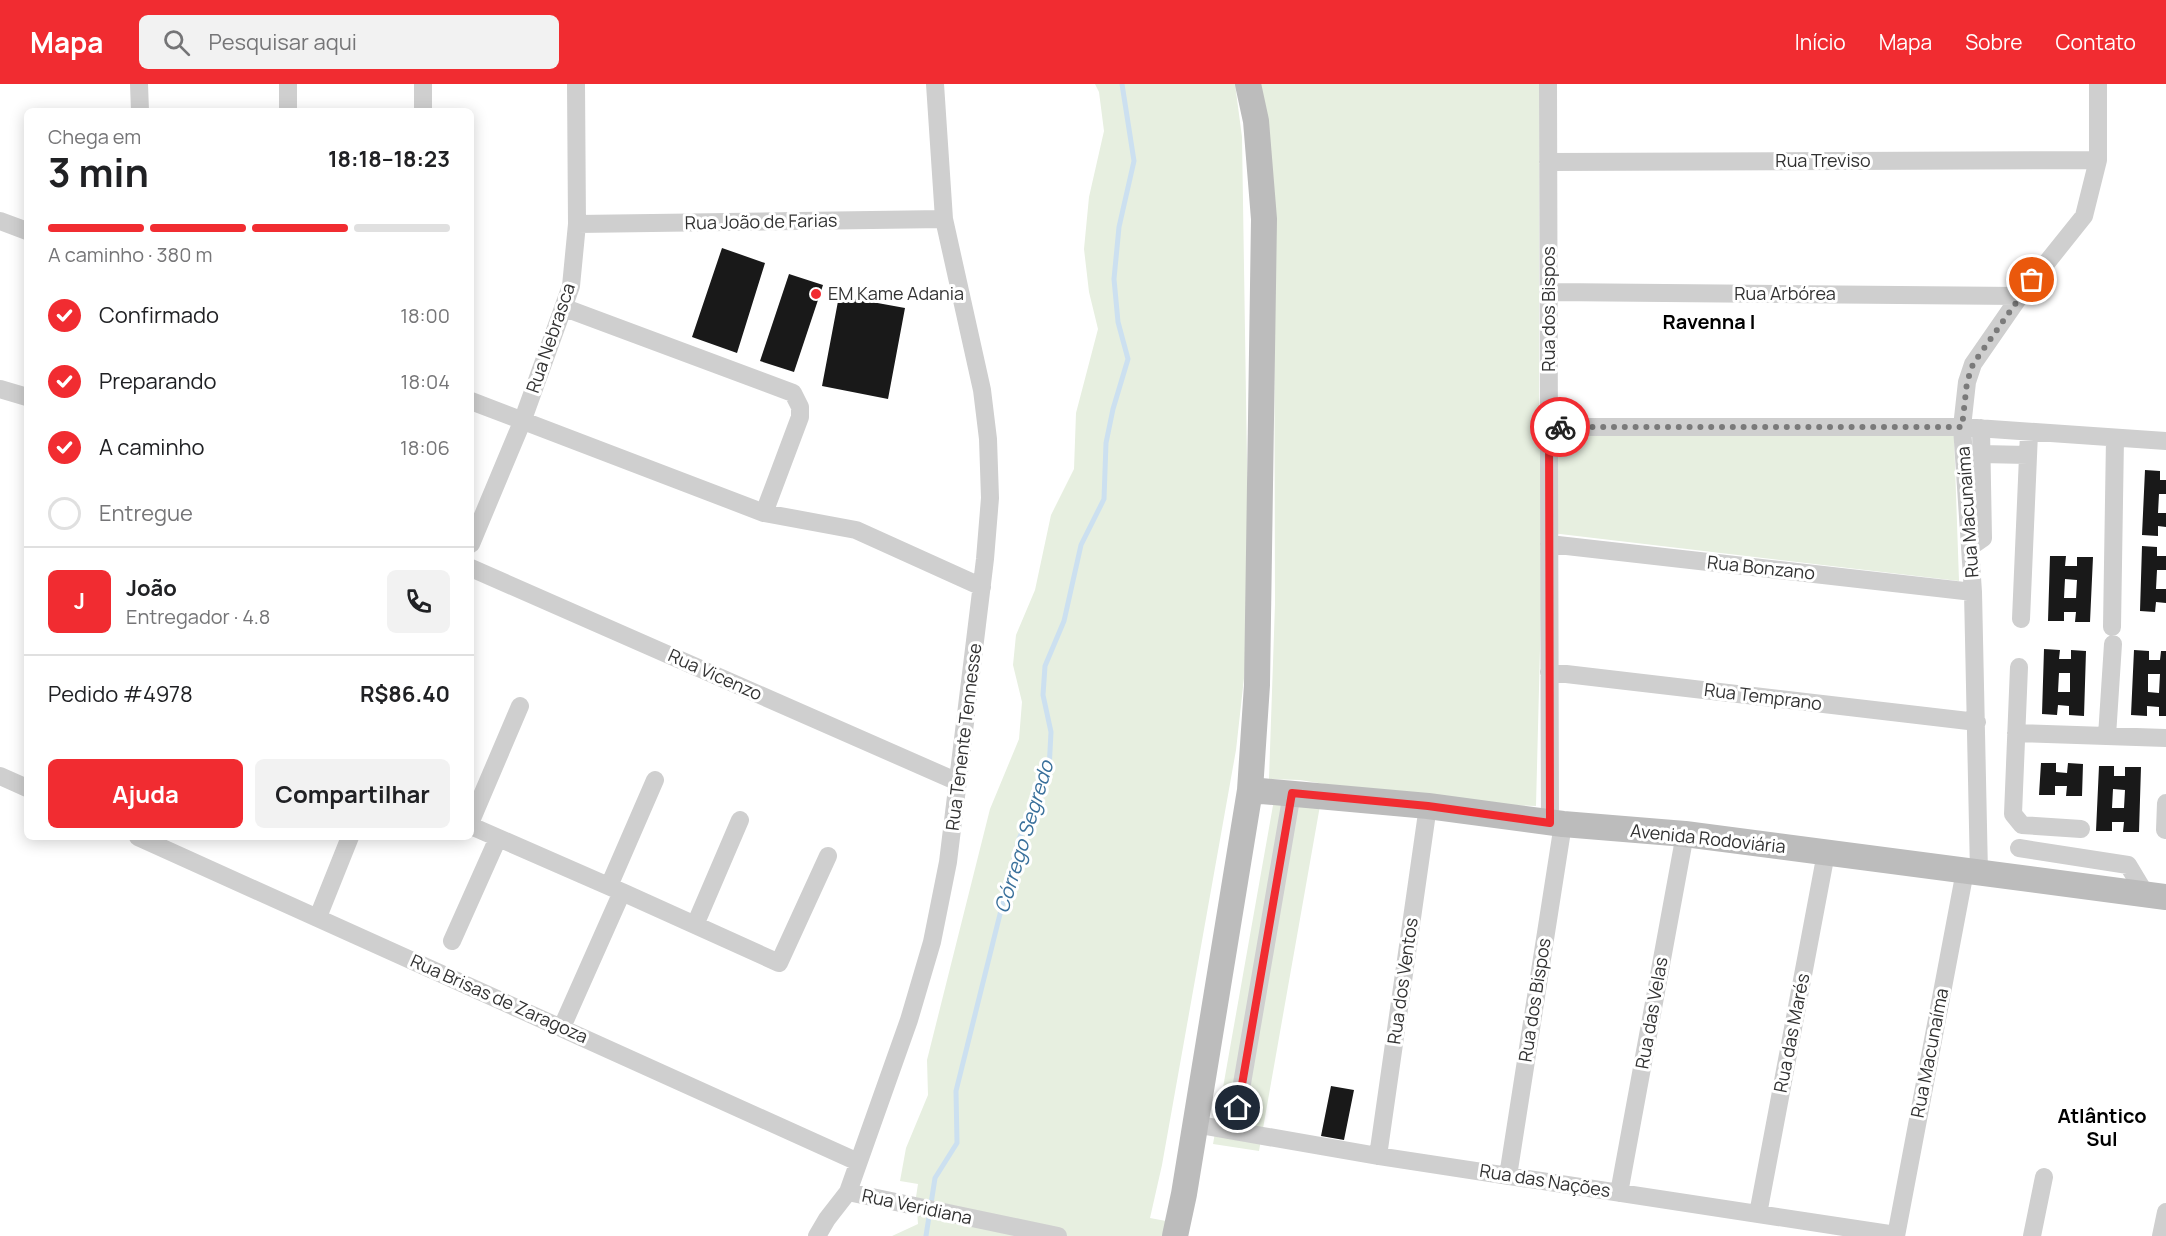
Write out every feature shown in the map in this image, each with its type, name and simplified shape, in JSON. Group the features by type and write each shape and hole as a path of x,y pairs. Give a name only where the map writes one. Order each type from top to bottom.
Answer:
{"main road":[{"path":"1174,1236 1250,790 1258,674 1264,219 1256,121 1248,84"},
{"name":"Avenida Rodoviária","path":"1250,790 1428,806 1557,824 1685,834 2156,896"}],"street":[{"path":"139,84 140,108"},
{"path":"288,108 290,84"},
{"path":"423,84 423,108"},
{"name":"Rua Nebrasca","path":"474,537 522,422 572,286 577,225 576,84"},
{"name":"Rua Tenente Tennesse","path":"817,1236 848,1192 909,1020 932,942 948,862 982,587 990,498 988,439 982,390 944,219 935,84"},
{"name":"Rua dos Bispos","path":"1508,1176 1557,824 1549,672 1548,84"},
{"name":"Rua Macunaíma","path":"1896,1236 1972,872 1977,722 1970,547 1971,428 1967,382 1973,364 2020,296 2084,216 2098,160 2098,84"},
{"name":"Rua Treviso","path":"1548,162 2098,160"},
{"name":"Rua João de Farias","path":"577,225 944,219"},
{"path":"0,221 24,230"},
{"name":"Rua Arbórea","path":"1550,292 2020,296"},
{"path":"565,308 794,393 800,407 800,417 764,513"},
{"path":"0,389 24,396"},
{"path":"474,403 764,513 856,530 982,587"},
{"path":"1549,427 1971,428 2166,441"},
{"path":"1970,547 1983,538 1981,454 1971,428"},
{"path":"2021,619 2029,433"},
{"path":"2107,736 2112,636 2115,438"},
{"path":"1981,454 2028,455"},
{"name":"Rua Bonzano","path":"1549,544 1973,592"},
{"name":"Rua Vicenzo","path":"474,569 958,782"},
{"path":"2015,877 2022,825 2013,814 2019,667"},
{"name":"Rua Temprano","path":"1549,672 1977,722"},
{"path":"474,814 520,706"},
{"path":"2016,733 2166,738"},
{"path":"0,776 24,787"},
{"path":"562,1027 616,889 655,780"},
{"path":"1234,1130 1292,793"},
{"path":"2165,830 2166,803"},
{"name":"Rua dos Ventos","path":"1378,1156 1428,806"},
{"path":"695,925 740,820"},
{"path":"2022,825 2081,829"},
{"path":"2043,852 2048,826"},
{"path":"474,827 779,963 828,856"},
{"name":"Rua das Velas","path":"1619,1192 1685,834"},
{"path":"452,941 498,838"},
{"name":"Rua Brisas de Zaragoza","path":"153,840 174,844 318,917 858,1162"},
{"path":"318,917 349,840"},
{"path":"2019,848 2128,865 2156,896"},
{"name":"Rua das Marés","path":"1758,1214 1826,853"},
{"name":"Rua das Nações","path":"1194,1124 1378,1156 1896,1236"},
{"path":"2032,1236 2044,1177"},
{"name":"Rua Veridiana","path":"848,1192 1058,1236"},
{"path":"2162,1236 2166,1212"}],"green space":[{"path":"1095,84 1235,84 1242,137 1249,591 1245,669 1236,750 1162,1165 1150,1218 1166,1221 1162,1236 892,1236 918,1224 916,1197 918,1184 900,1181 906,1148 928,1095 927,1060 990,809 1019,739 1022,702 1013,665 1016,635 1035,590 1051,515 1074,469 1076,413 1098,329 1089,292 1084,249 1089,197 1104,131 1099,92"},
{"path":"1258,84 1539,84 1539,435 1954,435 1959,581 1543,532 1536,806 1442,803 1300,780 1269,779 1275,604 1274,221"},
{"path":"1275,794 1321,800 1259,1151 1213,1144"}],"building":[{"path":"722,248 765,263 737,353 692,337"},
{"path":"789,274 823,285 794,372 760,361"},
{"path":"839,296 905,308 888,399 822,386"},
{"path":"2145,470 2160,471 2160,480 2166,480 2166,494 2159,494 2158,513 2166,513 2166,527 2158,526 2158,536 2142,535"},
{"path":"2142,546 2157,547 2157,556 2166,556 2166,570 2157,570 2156,589 2166,589 2166,603 2156,602 2155,612 2140,611"},
{"path":"2050,556 2066,556 2065,566 2077,566 2077,557 2093,557 2090,622 2075,622 2076,612 2064,612 2064,621 2048,621","holes":["2065,579 2077,580 2076,598 2064,598"]},
{"path":"2044,649 2060,650 2059,659 2071,659 2071,650 2086,651 2084,716 2069,715 2069,706 2058,705 2057,715 2042,714","holes":["2059,673 2070,673 2070,692 2058,692"]},
{"path":"2134,650 2149,651 2149,660 2160,660 2161,651 2166,651 2166,716 2159,716 2159,707 2147,706 2147,716 2131,715","holes":["2148,674 2160,674 2159,693 2148,692"]},
{"path":"2041,763 2056,763 2056,772 2067,773 2068,763 2083,764 2082,796 2066,796 2067,786 2055,786 2055,795 2039,795"},
{"path":"2099,766 2114,766 2114,776 2125,776 2125,767 2141,767 2139,832 2123,832 2124,822 2112,822 2112,831 2096,831","holes":["2113,789 2125,790 2124,808 2112,808"]},
{"path":"1331,1086 1354,1090 1344,1140 1321,1136"}],"waterway":[{"name":"Córrego Segredo","path":"926,1236 935,1178 957,1143 956,1091 1019,839 1049,770 1051,732 1043,695 1045,666 1064,621 1081,545 1104,499 1106,443 1113,409 1128,359 1118,322 1114,279 1119,227 1134,161 1122,84"}],"way so far":[{"path":"1560,427 1962,427 1967,382 1973,364 2032,280"}],"place":[{"name":"EM Kame Adania","path":"816,294"}],"district":[{"name":"Ravenna I","path":"1709,322"},
{"name":"Atlântico Sul","path":"2102,1128"}],"route":[{"path":"1238,1108 1292,793 1428,806 1550,823 1549,427 1560,427"}]}
